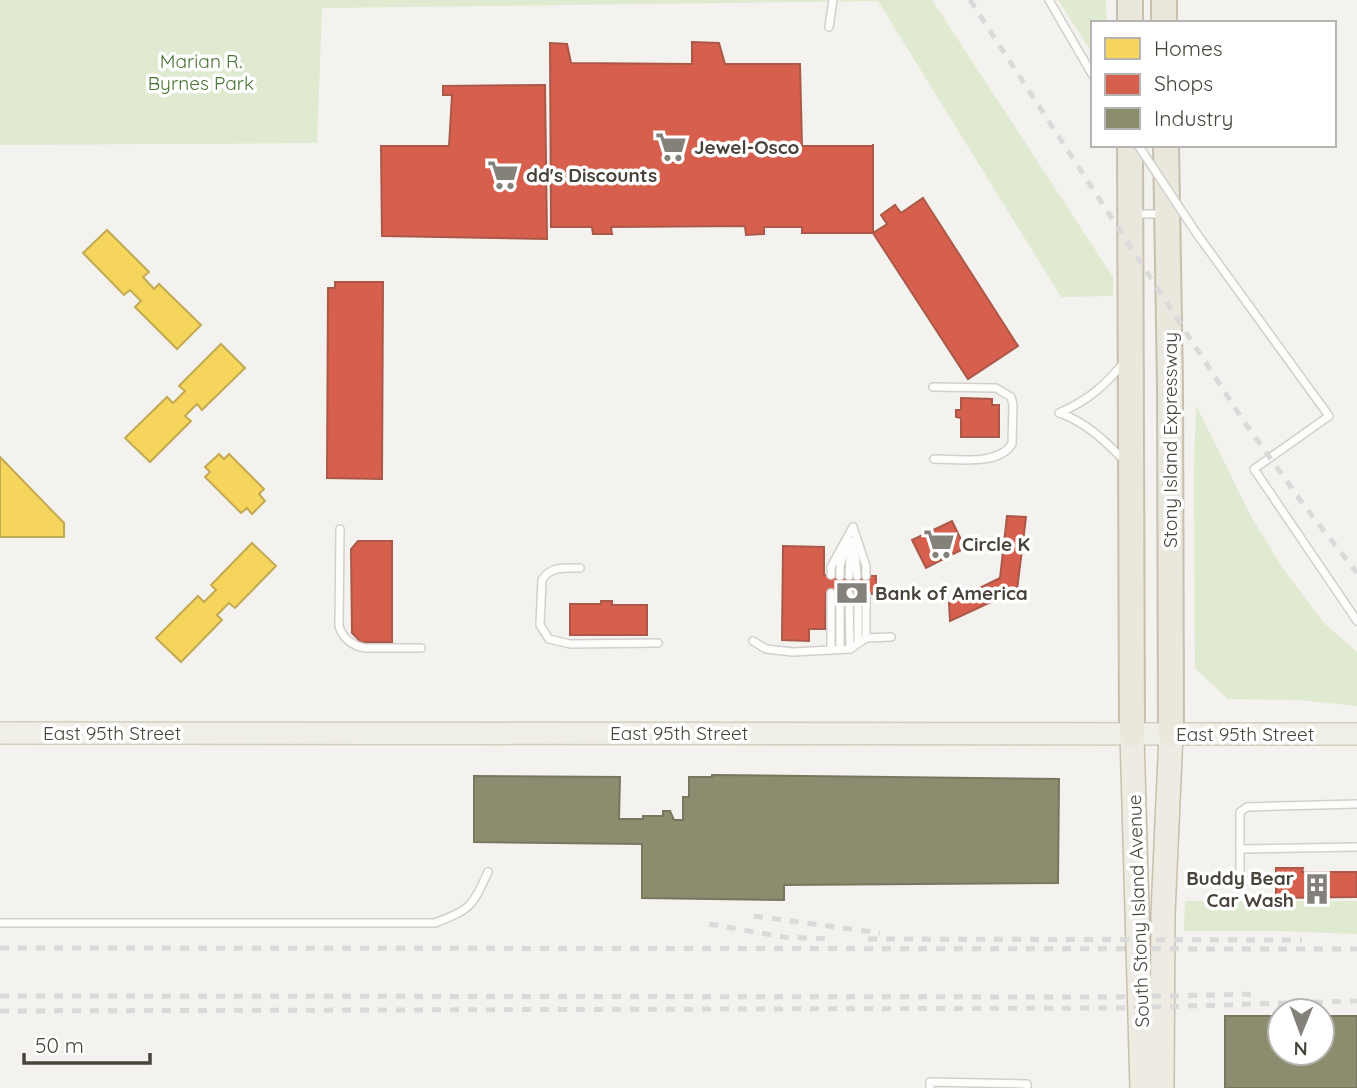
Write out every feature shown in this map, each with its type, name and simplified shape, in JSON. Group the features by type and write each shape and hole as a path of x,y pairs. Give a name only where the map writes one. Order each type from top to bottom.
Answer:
{"highway":[{"path":"1130,0 1130,21"},
{"path":"1164,0 1164,21"},
{"name":"Stony Island Expressway","path":"1130,147 1132,734"},
{"name":"Stony Island Expressway","path":"1166,147 1171,734"},
{"name":"South Stony Island Avenue","path":"1132,734 1142,1088"},
{"name":"South Stony Island Avenue","path":"1162,1088 1163,914 1171,734"}],"main road":[{"name":"East 95th Street","path":"0,733 1357,734"}],"lane":[{"path":"830,27 834,0"},
{"path":"1049,0 1091,73"},
{"path":"1139,147 1197,234 1329,416 1254,469 1357,621"},
{"path":"1130,214 1167,215"},
{"path":"1130,353 1107,383 1075,406 1059,413 1088,427 1131,468"},
{"path":"933,387 996,388 1011,397 1013,404 1012,443 1003,454 986,458 933,459"},
{"path":"836,575 853,527"},
{"path":"853,527 866,566 858,576 853,527"},
{"path":"340,529 339,626 343,636 353,644 365,648 421,648"},
{"path":"580,568 552,570 541,580 540,625 549,639 570,644 658,643"},
{"path":"831,593 831,650"},
{"path":"840,594 840,649"},
{"path":"850,649 858,594"},
{"path":"858,594 866,638"},
{"path":"858,594 858,643"},
{"path":"753,641 766,649 777,651 831,650 850,649 866,638 891,638"},
{"path":"1276,881 1240,881 1240,812 1247,807 1357,804"},
{"path":"1240,847 1357,847"},
{"path":"0,923 435,923 464,911 477,897 488,872"},
{"path":"930,1088 930,1082 1027,1084 1027,1088"}],"green space":[{"name":"Marian R. Byrnes Park","path":"0,0 932,0 1113,277 1113,296 1061,297 878,1 322,8 317,143 0,145"},
{"path":"1058,0 1106,0 1107,21 1091,21 1091,51"},
{"path":"1196,405 1253,520 1284,570 1323,622 1357,652 1357,706 1298,700 1228,699 1195,668"},
{"path":"1185,901 1357,901 1357,934 1184,931"}],"building: Homes":[{"path":"107,230 149,272 143,277 154,289 159,284 201,325 177,349 135,307 141,301 130,290 124,295 83,253"},
{"path":"221,344 245,368 202,410 197,404 185,416 191,421 150,462 125,438 167,397 173,403 185,391 179,386"},
{"path":"219,454 224,459 229,454 264,489 259,494 265,501 252,514 247,508 241,513 205,477 210,472 205,467"},
{"path":"0,457 64,523 64,537 0,537"},
{"path":"252,543 276,566 235,608 229,603 217,615 222,620 181,662 156,638 198,596 204,602 216,590 211,585"}],"building: Shops":[{"path":"692,42 719,43 725,64 800,64 802,146 873,146 873,233 802,233 802,227 764,227 764,234 746,235 745,226 611,227 612,234 593,234 592,227 551,227 550,43 567,44 571,63 692,64"},
{"path":"545,85 547,239 382,236 381,146 449,146 452,95 443,95 443,86"},
{"path":"923,198 1018,346 968,379 873,233 887,224 881,215 895,205 901,213"},
{"path":"335,282 383,282 382,479 327,478 328,288 335,288"},
{"path":"961,398 992,399 992,405 999,405 999,437 961,437 961,418 956,417 956,410 961,410"},
{"path":"1007,516 1026,517 1017,590 950,621 949,603 1000,578"},
{"name":"Circle K","path":"952,521 965,548 926,568 912,540"},
{"path":"358,541 392,541 392,642 361,642 352,633 351,549"},
{"name":"Bank of America","path":"783,546 824,547 824,575 876,576 876,594 826,593 825,629 809,629 809,641 782,640"},
{"path":"601,601 612,601 612,605 647,605 647,635 570,635 570,604 601,604"},
{"name":"Buddy Bear Car Wash","path":"1276,868 1303,868 1302,872 1357,872 1357,897 1276,898"}],"building: Industry":[{"path":"712,775 1059,779 1058,883 784,885 784,900 642,898 642,844 474,842 474,776 620,777 619,819 663,816 663,811 670,811 674,820 683,820 683,797 689,797 689,777"},
{"path":"1225,1016 1266,1016 1266,1067 1336,1067 1336,1016 1357,1016 1357,1088 1225,1088"}],"railway":[{"path":"970,0 1241,417 1303,504 1357,573"},
{"path":"754,916 880,933"},
{"path":"709,924 784,937 833,939"},
{"path":"868,939 1302,940"},
{"path":"0,948 1357,949"},
{"path":"0,996 1118,997 1259,994"},
{"path":"0,1011 1118,1008 1357,1001"}],"place":[{"name":"Jewel-Osco","path":"671,147"},
{"name":"dd's Discounts","path":"503,175"},
{"name":"Circle K","path":"939,544"},
{"name":"Bank of America","path":"852,593"},
{"name":"Buddy Bear Car Wash","path":"1317,889"}]}
